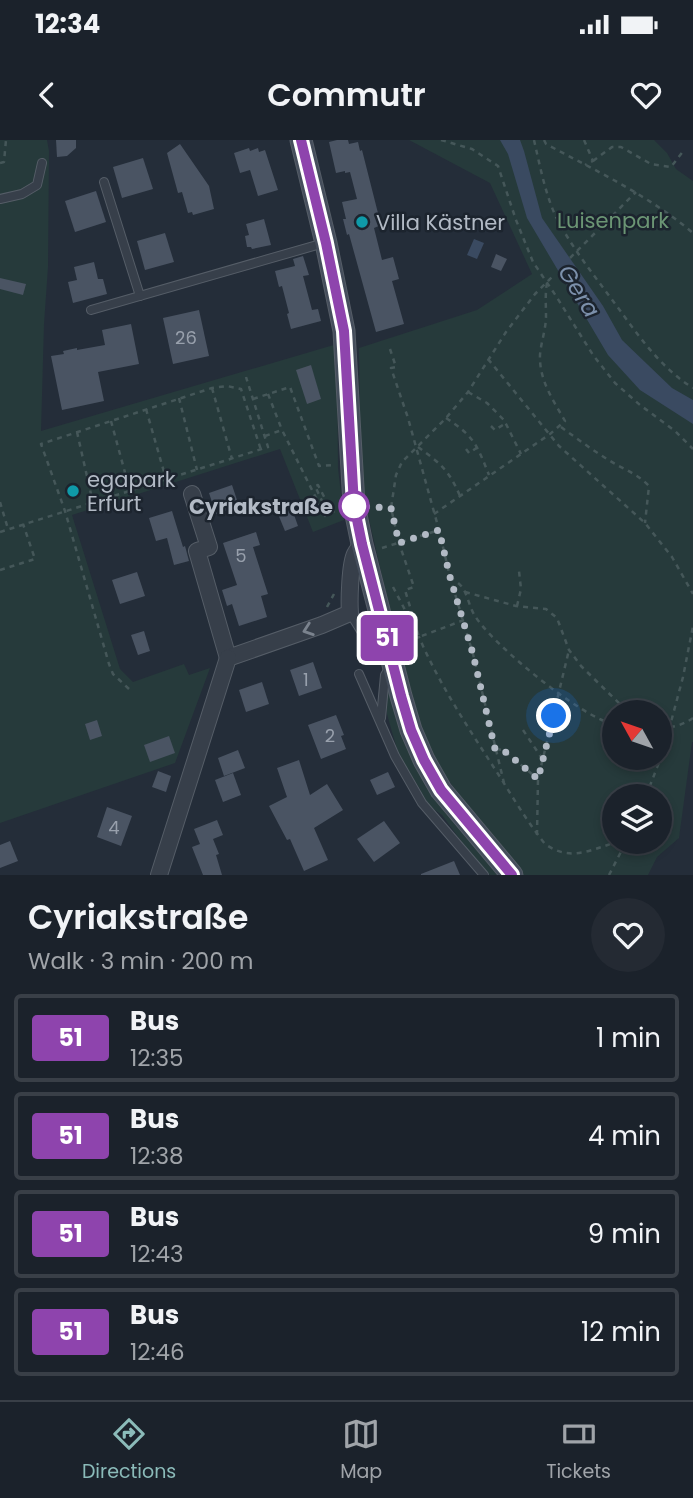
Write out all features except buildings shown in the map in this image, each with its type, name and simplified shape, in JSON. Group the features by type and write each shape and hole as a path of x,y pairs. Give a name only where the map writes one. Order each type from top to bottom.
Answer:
{"street":[{"path":"300,140 326,243 344,331 354,505 396,653 411,730 441,790 512,875"},
{"path":"159,875 228,658 197,551 209,547 192,494"},
{"path":"228,658 350,613 353,561 356,552 368,547"}],"lane":[{"path":"0,199 22,194 37,185 42,163"},
{"path":"104,182 140,296"},
{"path":"91,310 326,243"},
{"path":"350,613 377,657 396,653"},
{"path":"381,722 385,675 396,653"},
{"path":"359,674 395,756 422,803 484,875"}],"path":[{"path":"0,163 4,163 6,140"},
{"path":"441,140 472,149 498,166 533,262 593,355 615,383 675,431 693,449"},
{"path":"534,140 549,199 577,251 661,363 693,388"},
{"path":"544,140 546,144 636,192 693,233"},
{"path":"584,140 593,161"},
{"path":"585,165 612,147 621,147 651,164 671,167 684,150"},
{"path":"642,196 645,191"},
{"path":"570,258 636,192"},
{"path":"419,637 405,590 414,587 399,543 391,508 396,475 402,462 468,392 506,332 535,294 552,277"},
{"path":"434,514 565,421 547,390 541,371 540,353 546,318 547,283"},
{"path":"390,349 396,367 391,368 401,394 464,620 504,783"},
{"path":"488,359 559,446 645,523 672,557 693,594"},
{"path":"0,532 268,447 246,377"},
{"path":"129,689 113,674 109,664 65,511 41,444 179,398 227,386 241,389 261,450"},
{"path":"253,399 290,387 319,466 336,465"},
{"path":"212,388 232,458"},
{"path":"468,392 486,403 506,422 521,454"},
{"path":"268,394 282,430 325,516 328,514 315,486 318,485 332,512 340,508"},
{"path":"179,398 197,470"},
{"path":"146,409 166,480"},
{"path":"446,418 464,430 478,447 489,476"},
{"path":"111,421 130,491"},
{"path":"491,426 495,430 506,422"},
{"path":"560,426 609,461 641,478 649,486 645,523"},
{"path":"265,436 282,430"},
{"path":"76,432 93,503"},
{"path":"416,447 434,458 452,476 460,496"},
{"path":"466,449 468,453 478,447"},
{"path":"0,502 8,529"},
{"path":"0,570 35,559 23,524"},
{"path":"368,547 399,543 439,530"},
{"path":"516,606 521,589 519,571"},
{"path":"450,577 462,586 475,616 493,639 559,693 602,721"},
{"path":"393,587 431,664 537,835 552,849 563,853 577,854 602,846"},
{"path":"465,592 516,606 546,609 557,618 569,650 616,700"},
{"path":"396,653 419,637 464,620"},
{"path":"672,717 693,625"},
{"path":"537,835 538,779 569,650"},
{"path":"672,727 685,724 693,718"},
{"path":"523,730 543,760"},
{"path":"495,749 503,750 538,779"},
{"path":"609,875 620,854"}],"green space":[{"name":"egapark Erfurt","path":"0,140 47,140 49,151 48,267 41,431 337,344 338,468 344,520 313,532 280,449 72,515 120,669 133,682 184,664 189,675 210,668 175,763 0,823"},
{"name":"Luisenpark","path":"409,140 654,140 667,153 676,169 693,181 693,742 679,838 672,844 672,784 602,784 602,854 660,854 648,875 523,875 480,825 438,765 420,727 403,667 368,515 360,441 359,348 477,310 532,274 490,183"},
{"path":"388,677 465,835 498,875 490,875 475,860 442,815 422,797 399,755 392,732 386,701"}],"water":[{"name":"Gera","path":"500,140 520,140 542,218 603,306 622,340 672,388 693,400 693,424 640,390 608,355 527,218 508,154"},
{"path":"474,239 484,243 477,259 467,255"}],"bus line":[{"name":"51","path":"301,140 344,331 354,505 401,696 411,730 441,790 512,875"}],"place":[{"name":"Villa Kästner","path":"362,222"},
{"name":"egapark Erfurt","path":"73,491"},
{"name":"Cyriakstraße","path":"354,506"}],"route":[{"path":"354,506 391,508 399,543 439,530 473,654 495,749 503,750 538,779 554,716"}]}
